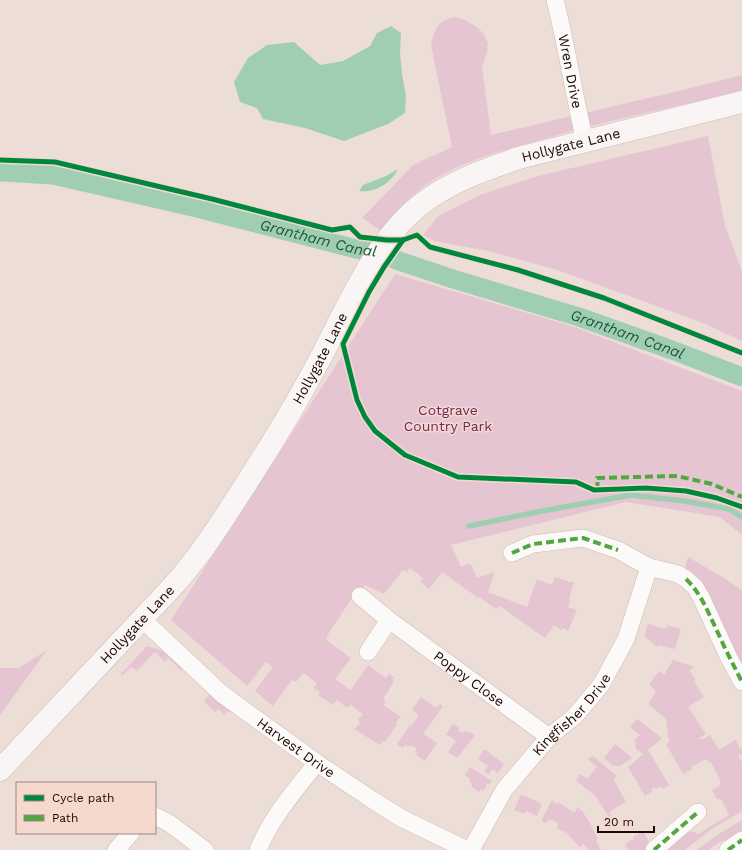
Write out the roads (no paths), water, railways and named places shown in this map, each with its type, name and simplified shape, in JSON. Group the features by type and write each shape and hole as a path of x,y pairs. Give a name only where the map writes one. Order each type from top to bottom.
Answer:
{"street":[{"name":"Wren Drive","path":"555,0 567,49 577,107 585,142"},
{"name":"Hollygate Lane","path":"0,770 192,564 230,509 272,443 320,358 359,284 386,240 418,206 441,190 494,166 742,102"},
{"path":"512,553 533,544 583,538 618,550 649,567 678,574 695,587 701,597 729,658 742,682"},
{"name":"Kingfisher Drive","path":"471,850 504,790 549,737 575,716 601,685 626,639 649,567"},
{"name":"Poppy Close","path":"360,596 389,620 549,737"},
{"name":"Harvest Drive","path":"142,619 222,694 317,763 371,800 401,818 467,850"},
{"path":"368,652 389,620"},
{"path":"258,850 264,835 272,823 317,763"},
{"path":"654,850 698,812"},
{"path":"156,817 180,831 205,850"},
{"path":"116,850 130,834"},
{"path":"728,850 742,840"}],"waterway":[{"name":"Grantham Canal","path":"0,172 53,175 197,208 356,249 379,252 399,261 453,279 579,317 742,377"},
{"path":"469,526 631,495 684,501 729,509 742,517"}],"park label":[{"name":"Cotgrave Country Park","path":"448,418"}]}
